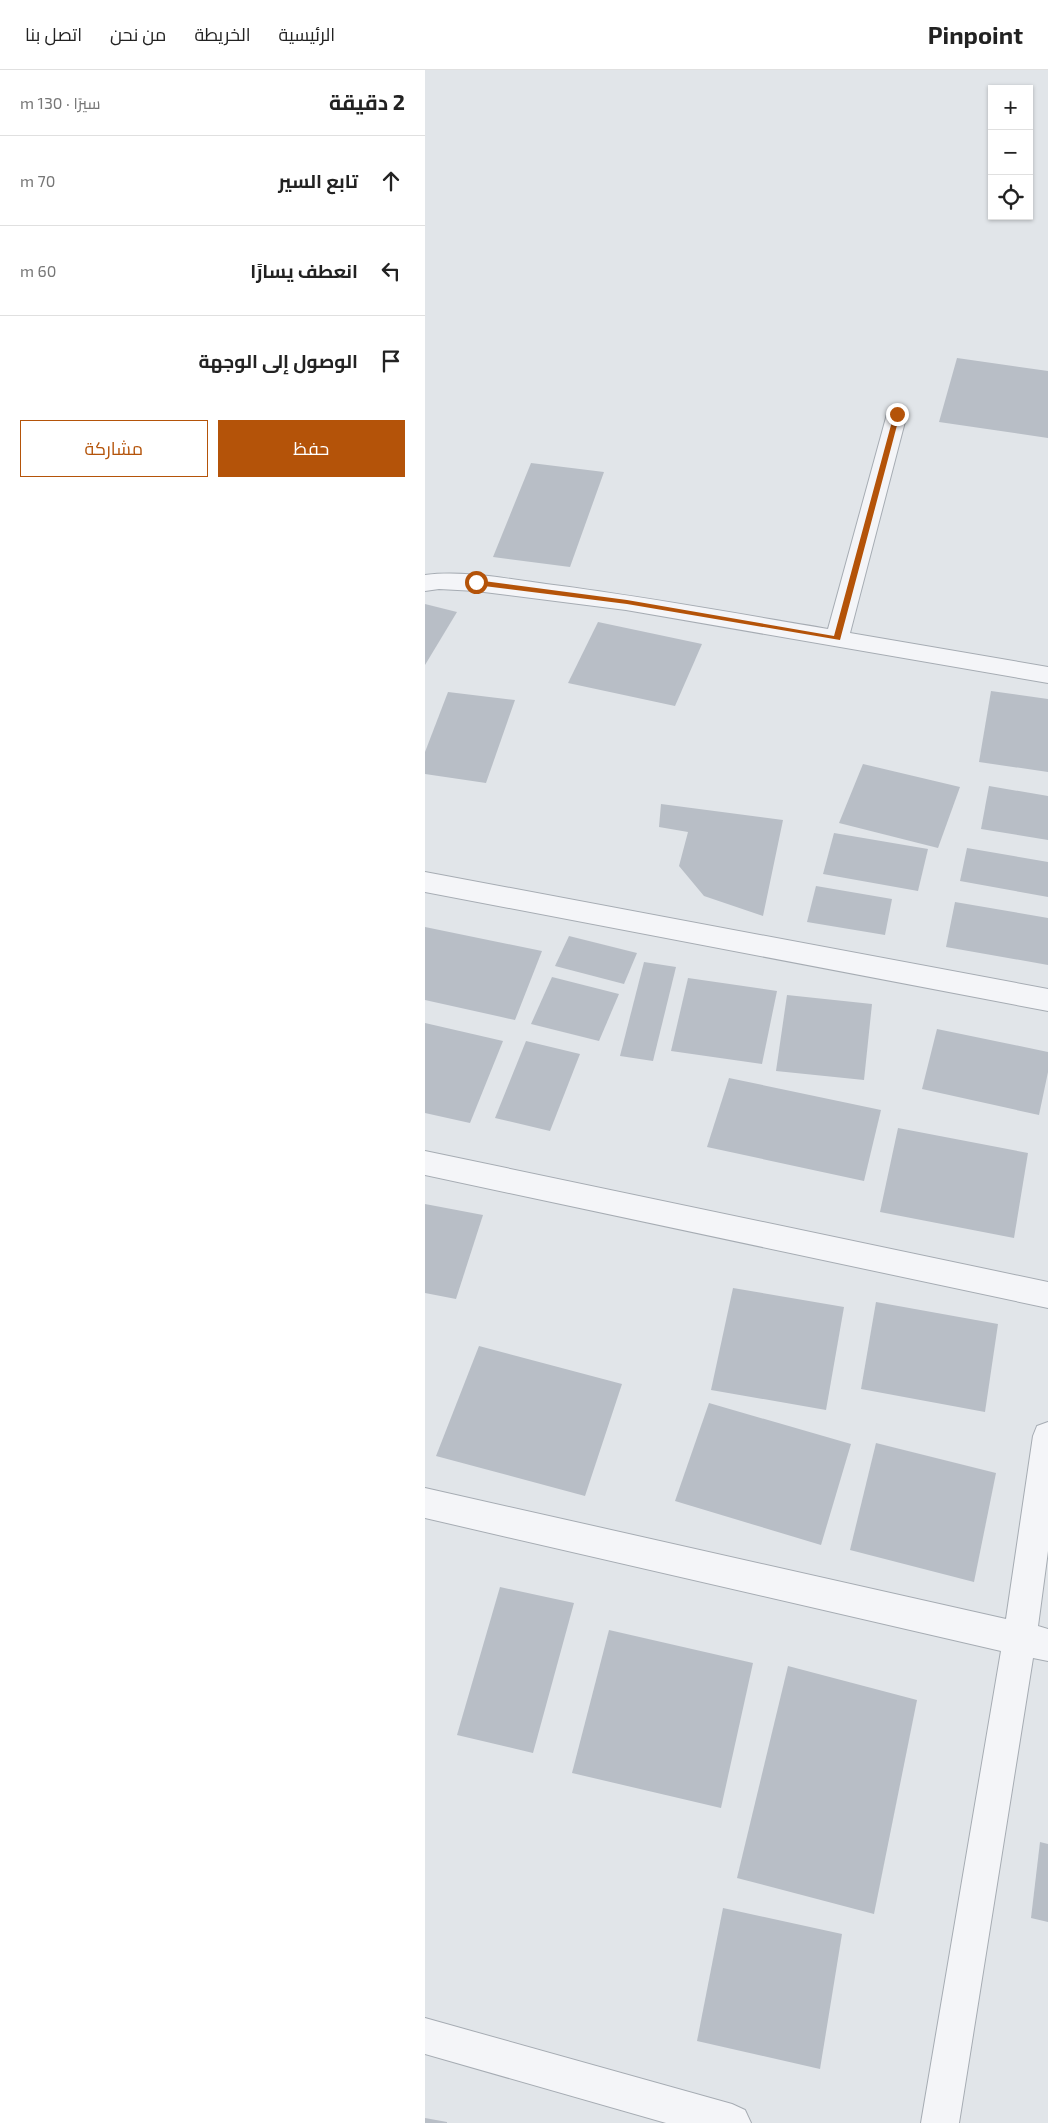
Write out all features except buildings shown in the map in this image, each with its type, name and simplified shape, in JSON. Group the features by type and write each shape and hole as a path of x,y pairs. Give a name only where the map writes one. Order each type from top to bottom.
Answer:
{"street":[{"path":"837,639 897,414"},
{"path":"425,583 439,581 476,582 627,602 1048,675"},
{"path":"425,882 1048,1000"},
{"path":"425,1163 1048,1295"},
{"path":"940,2123 1034,1641 1048,1436"},
{"path":"425,1503 1034,1641"},
{"path":"425,2036 732,2123"}],"route":[{"path":"476,582 627,602 837,639 897,414"}]}
